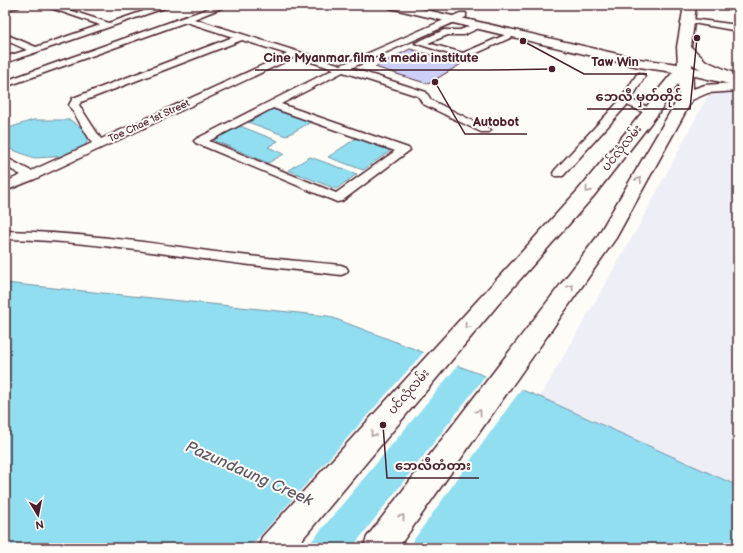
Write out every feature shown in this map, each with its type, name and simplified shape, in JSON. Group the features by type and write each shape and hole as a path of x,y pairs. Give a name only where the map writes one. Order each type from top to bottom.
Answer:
{"main road":[{"path":"390,5 458,17 478,25 641,65 683,69 738,81"},
{"path":"421,5 458,17 641,65 659,75 663,81 663,93"},
{"path":"379,548 606,238 686,97 683,69 687,20 690,5"},
{"path":"641,65 676,53 684,48"},
{"path":"684,48 691,58 698,64 738,81"},
{"name":"ပင်လုံလမ်း","path":"274,548 493,296 586,193 651,112 663,93 683,69"},
{"path":"686,97 705,89 738,87"}],"street":[{"path":"5,8 16,5"},
{"path":"46,5 108,25"},
{"path":"5,60 169,5"},
{"path":"5,84 225,5"},
{"path":"723,5 738,7"},
{"path":"63,11 76,7"},
{"path":"271,104 404,150 337,198 200,141 271,104 341,69 458,17"},
{"path":"186,19 422,94 427,102 485,130"},
{"path":"687,20 738,28"},
{"path":"478,25 461,33 447,32 419,44 464,56 515,34"},
{"path":"5,37 36,50"},
{"path":"99,144 76,110 74,105 77,100 241,37"},
{"name":"Toe Chae 1st Street","path":"5,187 294,54"},
{"path":"559,173 625,101 641,65"},
{"path":"625,101 651,112"},
{"path":"5,161 31,176"},
{"path":"5,235 48,235 103,240 209,255 341,270"}],"shaded area":[{"path":"720,90 738,92 738,486 540,397 636,231 708,95"}],"water":[{"path":"273,109 311,122 286,136 248,122"},
{"path":"33,120 70,120 89,133 85,149 68,156 34,158 5,147 6,129"},
{"path":"240,126 278,141 268,147 284,154 268,163 213,140"},
{"path":"358,137 393,149 363,170 328,157"},
{"path":"310,157 357,174 336,189 288,170"},
{"name":"Pazundaung Creek","path":"5,283 328,316 540,397 738,486 738,548 5,548"}],"pier":[{"path":"425,351 459,364 306,548 249,548"},
{"path":"487,374 522,388 408,548 352,548"}],"building":[{"path":"410,49 461,64 428,84 375,67"}],"place":[{"name":"ဘေလီ မှတ်တိုင်","path":"697,38"},
{"name":"Taw Win","path":"523,41"},
{"name":"Cine Myanmar film & media institute","path":"552,69"},
{"name":"Autobot","path":"435,82"},
{"name":"ဘေလီတံတား","path":"383,425"}]}
